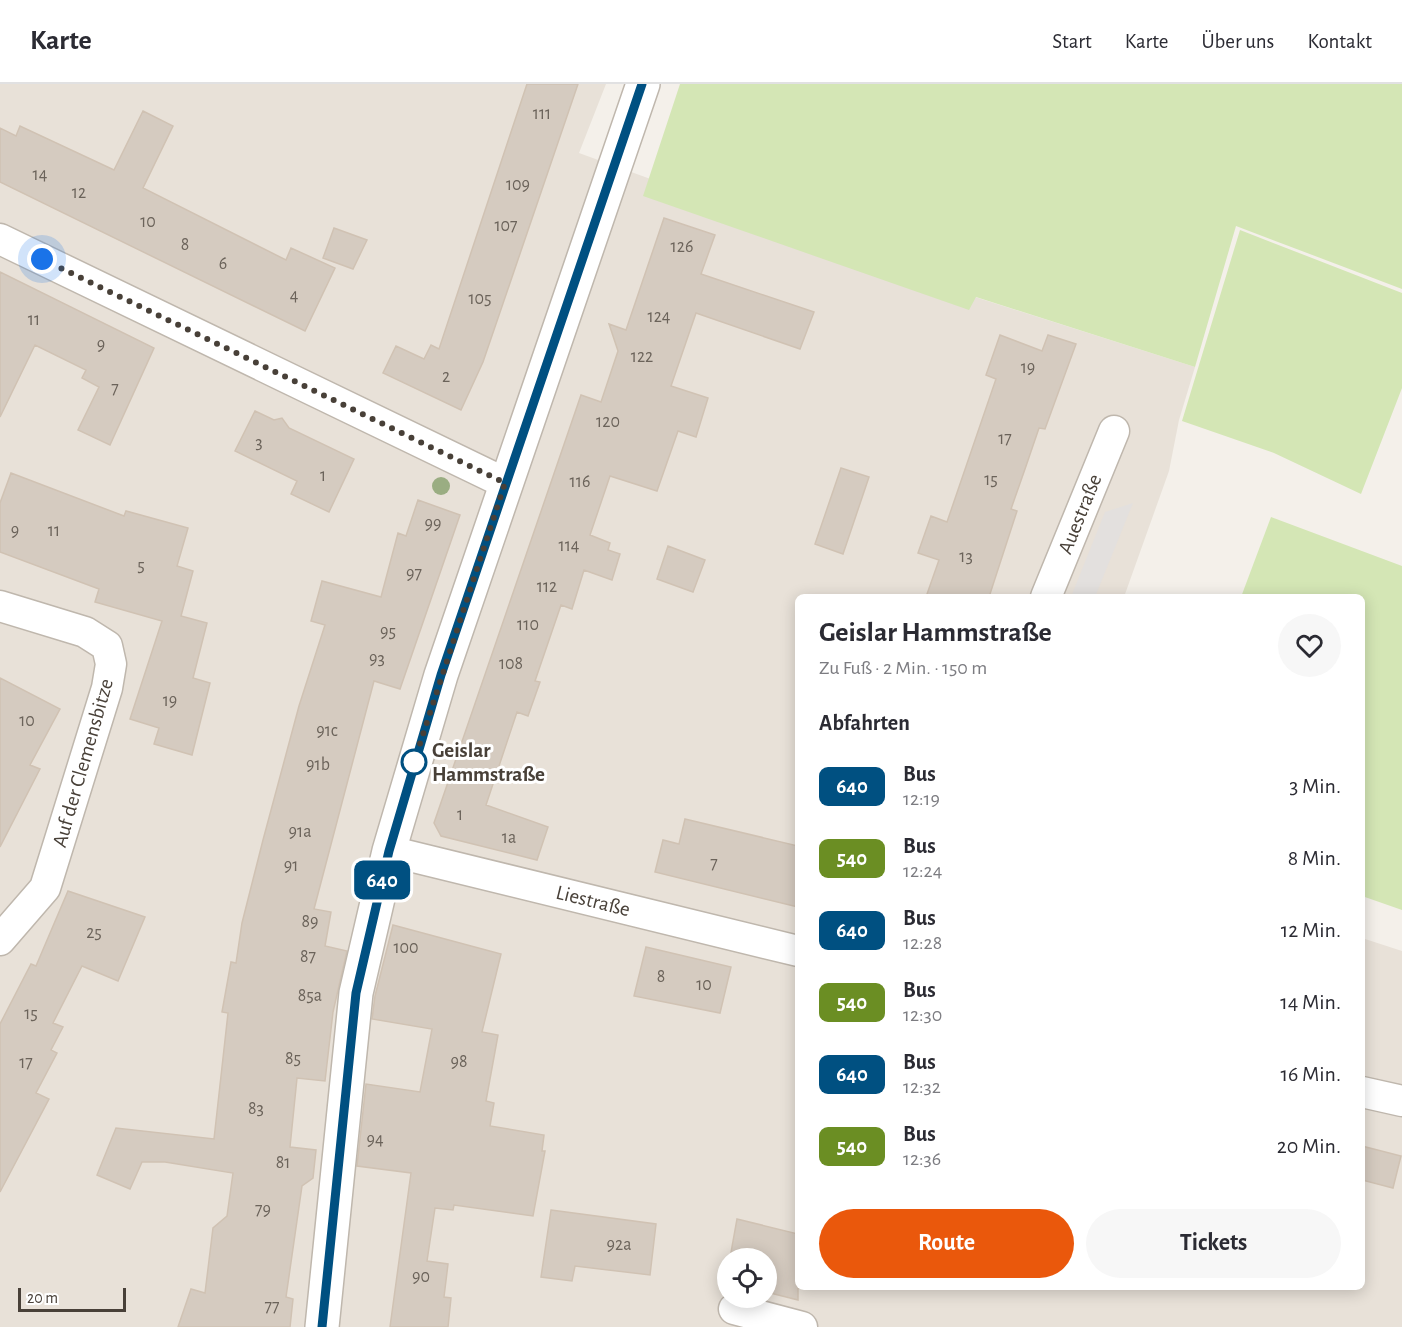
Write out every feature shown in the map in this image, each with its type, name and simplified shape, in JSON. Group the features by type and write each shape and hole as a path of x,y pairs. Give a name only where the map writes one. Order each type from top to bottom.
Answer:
{"street":[{"path":"322,1327 356,993 389,851 428,714 642,84"},
{"path":"0,238 505,483"},
{"name":"Auestraße","path":"1047,594 1114,431"},
{"name":"Auf der Clemensbitze","path":"0,606 85,632 107,646 111,664 107,688 45,888 0,940"},
{"name":"Liestraße","path":"389,851 795,950"},
{"path":"1365,1093 1402,1101"},
{"path":"734,1309 802,1327"}],"shaded area":[{"path":"0,84 606,84 579,153 975,297 1195,367 1179,420 1169,471 1125,594 795,594 795,1290 1365,1290 1365,939 1402,951 1402,1327 0,1327"},
{"path":"1133,503 1096,594 1072,594 1105,512"}],"green space":[{"path":"680,84 1402,84 1402,289 1236,226 1195,367 976,297 969,310 643,196"},
{"path":"1240,230 1402,293 1402,388 1361,494 1274,453 1182,421"},
{"path":"1271,517 1402,566 1402,910 1365,897 1365,594 1242,594"}],"building":[{"path":"527,84 578,84 483,362 461,410 383,373 396,346 424,359 431,345 439,349"},
{"path":"143,111 173,126 143,188 286,260 291,248 335,268 305,331 0,182 0,128 16,136 20,126 114,170"},
{"path":"664,218 715,235 701,274 814,312 800,349 696,313 671,386 708,398 696,437 678,431 657,491 610,476 590,535 610,543 608,550 620,554 612,580 584,570 572,609 561,605 535,681 540,682 528,716 517,712 486,805 548,827 537,860 441,836 434,823 581,395 601,402 618,351 609,324 626,330"},
{"path":"334,228 367,240 353,269 323,258"},
{"path":"0,272 154,348 110,445 78,430 99,387 82,378 86,370 35,345 0,417"},
{"path":"1000,335 1042,351 1048,335 1076,344 1045,429 1039,428 1011,509 1017,511 990,594 927,594 939,560 918,553 931,516 947,522 996,379 986,375"},
{"path":"255,411 274,420 282,418 289,428 354,459 329,512 291,494 297,481 235,451"},
{"path":"841,468 869,477 843,554 815,544"},
{"path":"11,473 124,516 126,511 188,528 177,566 193,571 181,616 207,623 193,678 210,683 192,755 154,744 159,728 130,719 162,621 95,602 99,589 0,552 0,503"},
{"path":"418,500 460,515 400,689 374,681 314,909 331,912 325,946 347,951 333,1012 325,1081 297,1078 290,1147 316,1150 313,1178 302,1186 286,1297 293,1299 290,1327 178,1327 191,1289 205,1293 213,1228 227,1216 233,1173 165,1162 142,1162 130,1189 97,1175 116,1128 214,1139 228,1013 222,1012 231,962 236,963 242,923 263,840 299,706 325,625 311,621 322,581 381,597 398,533 406,536"},
{"path":"668,546 705,560 693,592 657,579"},
{"path":"0,678 60,709 30,765 40,769 0,847"},
{"path":"685,819 795,845 795,906 655,872 663,840 679,844"},
{"path":"68,891 145,917 118,981 82,966 53,1023 63,1027 51,1050 57,1053 36,1093 49,1099 0,1192 0,1024 31,964 36,966"},
{"path":"393,925 501,954 482,1032 498,1035 486,1101 494,1103 490,1126 544,1135 542,1151 545,1151 533,1216 454,1205 453,1210 435,1208 427,1261 448,1264 444,1297 451,1298 448,1327 390,1327 411,1173 357,1166 366,1084 420,1092 432,1029 372,1019 375,996"},
{"path":"646,947 731,967 720,1013 634,996"},
{"path":"1365,1147 1401,1156 1393,1188 1365,1181"},
{"path":"551,1210 656,1224 650,1275 575,1266 572,1281 541,1277"},
{"path":"737,1219 795,1233 795,1290 798,1290 798,1300 777,1295 777,1248 732,1248"}],"bus line":[{"name":"640","path":"322,1327 356,993 389,851 428,714 642,84"}],"place":[{"name":"Geislar Hammstraße","path":"414,762"}],"route":[{"path":"42,259 505,483 414,762"}]}
